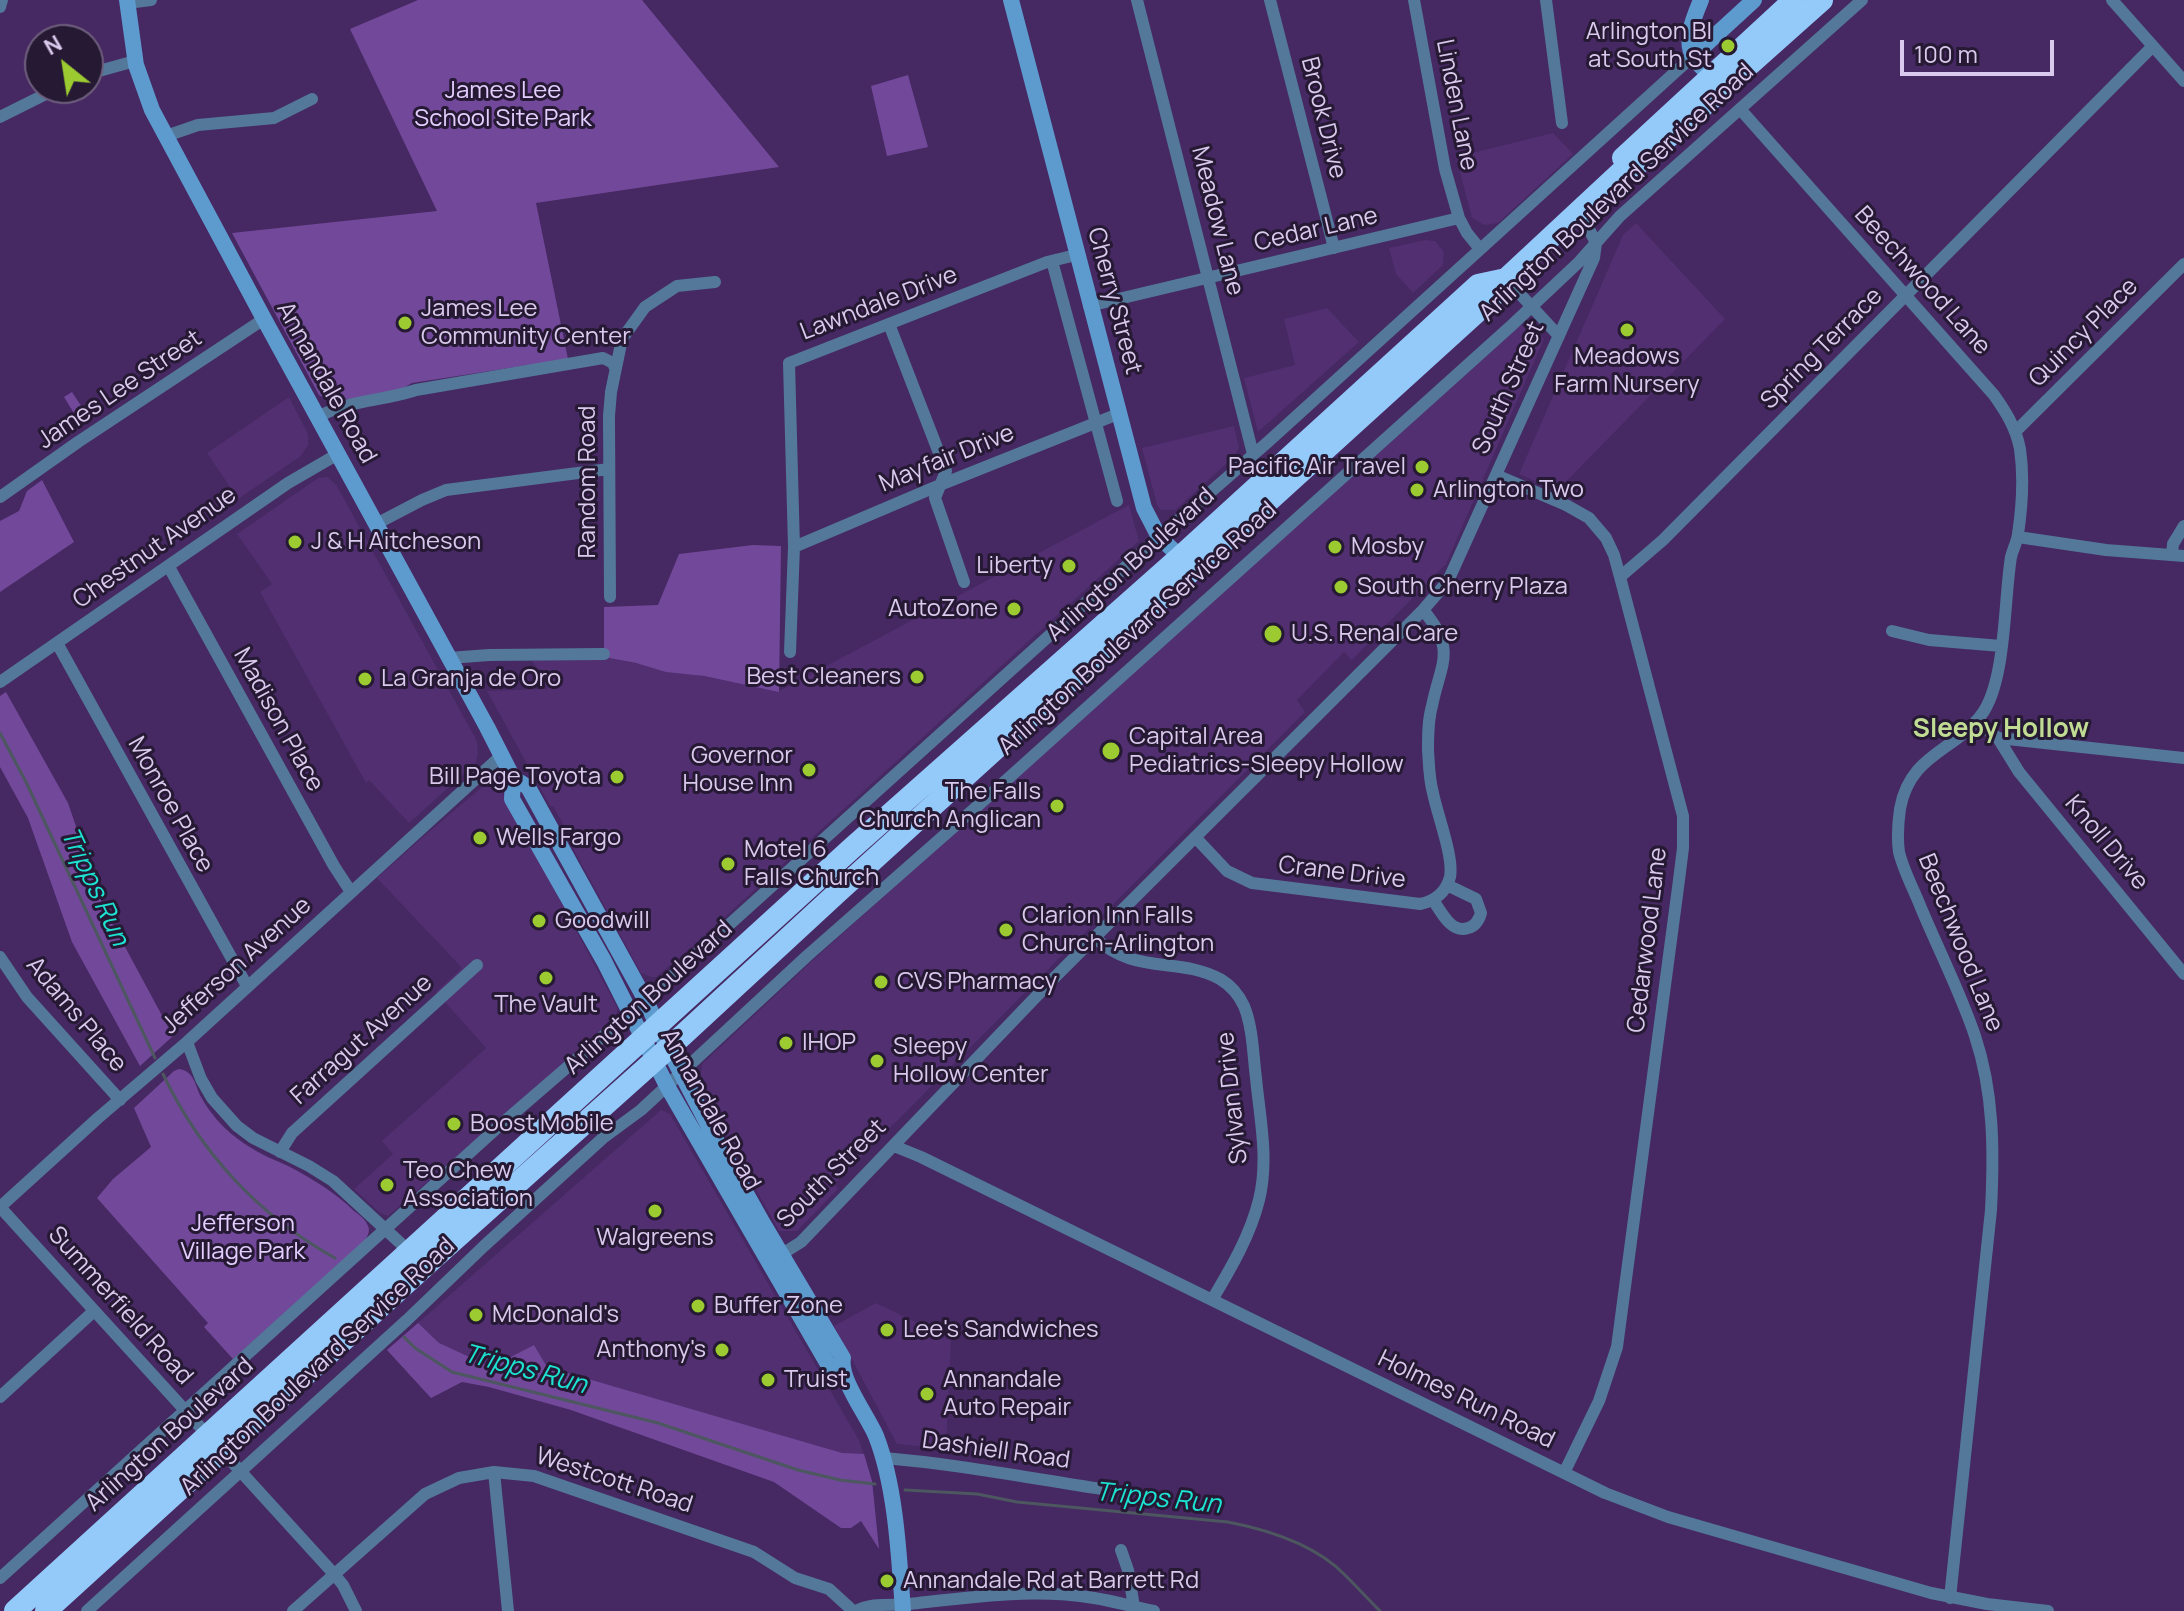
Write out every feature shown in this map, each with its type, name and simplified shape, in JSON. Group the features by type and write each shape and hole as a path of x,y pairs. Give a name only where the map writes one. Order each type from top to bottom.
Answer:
{"highway":[{"name":"Arlington Boulevard","path":"46,1611 215,1443 418,1258 661,1054 838,892 1478,285 1506,279 1622,171 1638,164 1794,0"},
{"name":"Arlington Boulevard","path":"1716,82 1822,0"},
{"name":"Arlington Boulevard","path":"15,1611 408,1281 430,1234 921,787 1187,563"}],"main road":[{"name":"Cherry Street","path":"1011,0 1144,508 1159,537 1187,563"},
{"path":"1703,0 1711,20 1720,23 1734,18"},
{"path":"1703,0 1693,18 1693,56 1716,82"},
{"name":"Arlington Boulevard Service Road","path":"1693,56 1754,0"},
{"name":"Annandale Road","path":"127,2 135,61 149,102 502,755 513,778 512,799 604,961 629,1012 649,1033 661,1054 681,1073 829,1366 841,1368 865,1412 884,1458 891,1491 903,1608"},
{"name":"Annandale Road","path":"513,778 528,787 645,999 649,1033"},
{"name":"Annandale Road","path":"661,1054 667,1086 775,1259"}],"street":[{"path":"0,7 2,0"},
{"path":"127,2 151,0"},
{"name":"Meadow Lane","path":"1137,0 1253,454"},
{"name":"Brook Drive","path":"1270,0 1334,248"},
{"name":"Linden Lane","path":"1414,0 1445,169 1459,218 1480,249"},
{"path":"1546,0 1562,123"},
{"path":"1549,16 1555,0"},
{"name":"Arlington Boulevard Service Road","path":"87,1611 603,1138 641,1110 1532,306 1629,207 1862,0"},
{"path":"2112,0 2184,81"},
{"name":"Spring Terrace","path":"1620,577 1663,540 2153,46"},
{"name":"Arlington Boulevard Service Road","path":"0,1578 1693,56"},
{"path":"104,70 135,61"},
{"path":"166,136 198,125 274,118 312,99"},
{"path":"0,117 26,104"},
{"name":"Beechwood Lane","path":"1740,109 1994,395 2015,432 2022,465 2018,537 2011,558 1992,696 1976,721 1936,752 1912,776 1898,820 1899,847 1905,870 1975,1036 1989,1093 1992,1122 1991,1210 1950,1598"},
{"path":"1580,211 1596,243"},
{"name":"Cedar Lane","path":"1089,306 1459,218"},
{"name":"South Street","path":"775,1259 801,1242 1094,937 1423,610 1448,581 1594,258 1596,243"},
{"name":"Lawndale Drive","path":"790,652 794,547 789,363 1052,261 1076,255"},
{"name":"Cherry Street","path":"1052,261 1117,501"},
{"name":"Quincy Place","path":"2015,432 2184,264"},
{"path":"1506,279 1559,336"},
{"name":"Random Road","path":"610,597 609,416 622,339 645,307 677,286 715,282"},
{"name":"James Lee Street","path":"0,497 264,319"},
{"path":"889,324 946,471 935,498 964,582"},
{"path":"318,417 334,408 416,390 551,366 603,358 613,363 615,368"},
{"name":"Mayfair Drive","path":"794,547 1118,414"},
{"name":"Chestnut Avenue","path":"0,682 275,491 338,454"},
{"path":"376,524 446,490 609,469"},
{"name":"Cedarwood Lane","path":"1496,475 1589,518 1606,538 1614,555 1681,806 1683,848 1617,1347 1599,1401 1564,1473"},
{"path":"2018,537 2106,550 2178,555 2173,544 2184,526"},
{"name":"Cherry Street","path":"1187,563 1216,590"},
{"name":"Madison Place","path":"169,567 351,892"},
{"path":"1423,610 1437,629 1445,650 1428,738 1431,788 1450,866 1447,885 1476,899 1481,913 1475,925 1455,928 1433,900"},
{"path":"1892,631 1929,640 2001,646"},
{"name":"Monroe Place","path":"57,643 247,986"},
{"path":"449,658 604,654"},
{"path":"1976,721 1998,738 2184,758"},
{"name":"Knoll Drive","path":"1998,738 2019,772 2184,974"},
{"name":"Jefferson Avenue","path":"0,1207 187,1042 502,755"},
{"path":"902,769 921,787"},
{"name":"Crane Drive","path":"1195,837 1227,871 1252,883 1420,904 1433,900 1447,885"},
{"path":"838,892 857,912"},
{"name":"Sylvan Drive","path":"1094,937 1115,954 1129,959 1218,978 1243,1004 1263,1134 1263,1177 1259,1200 1242,1247 1212,1300"},
{"name":"Adams Place","path":"0,957 27,997 120,1100"},
{"name":"Farragut Avenue","path":"280,1152 292,1133 477,965"},
{"path":"187,1042 201,1079 222,1112 253,1138 333,1181 445,1284"},
{"name":"Holmes Run Road","path":"894,1146 1605,1493 1668,1517 1950,1598 2048,1611"},
{"name":"Summerfield Road","path":"0,1207 334,1574 356,1611"},
{"path":"0,1397 94,1311"},
{"name":"Dashiell Road","path":"884,1458 993,1470 1102,1489"},
{"path":"494,1472 508,1611"},
{"name":"Westcott Road","path":"293,1611 425,1494 459,1478 494,1472 534,1476 754,1552 795,1578 829,1589 855,1611 871,1605 903,1608 978,1596 1031,1593 1095,1598 1129,1608 1154,1611"},
{"path":"1121,1550 1128,1570 1129,1608"}],"shaded area":[{"path":"1553,133 1573,154 1498,223 1484,225 1472,218 1456,157"},
{"path":"1636,223 1725,319 1557,491 1519,474 1623,235"},
{"path":"1425,240 1435,241 1444,252 1443,265 1413,293 1396,274 1389,248"},
{"path":"1327,308 1359,342 1258,432 1244,378 1295,365 1284,319"},
{"path":"1519,325 1534,327 1544,339 1446,564 1352,660 1344,652 1297,700 1305,712 834,1184 838,1189 797,1231 779,1231 699,1087 702,1064 812,961"},
{"path":"289,397 308,434 308,445 301,456 238,499 207,453"},
{"path":"1234,426 1239,447 1235,456 1175,510 1161,510 1142,448"},
{"path":"328,477 337,486 477,741 476,763 409,823 369,780 366,783 260,592 272,584 237,534 318,478"},
{"path":"1129,505 1139,541 693,946 656,977 641,973 571,845 574,844 487,691 547,689 531,658 604,657 779,691"},
{"path":"494,777 618,1009 614,1019 388,1216 380,1213 354,1189 393,1154 382,1141 486,1048 436,992 462,968 377,878"},
{"path":"661,1110 670,1114 860,1442 872,1481 879,1549 848,1500 833,1522 774,1482 571,1410 534,1345 431,1398 387,1350"},
{"path":"876,1303 951,1339 946,1449 897,1444 834,1326"}],"green space":[{"name":"James Lee School Site Park","path":"418,0 642,0 779,167 536,203 568,359 412,383 398,391 330,402 319,395 232,233 437,211 350,29"},
{"path":"908,75 928,147 887,156 871,86"},
{"path":"72,392 89,418 80,423 64,397"},
{"path":"42,480 74,542 0,592 0,521 19,511 27,491"},
{"path":"753,545 781,546 779,692 704,676 666,672 604,657 604,607 658,605 679,554"},
{"path":"6,692 68,803 103,906 173,1036 140,1066 72,942 28,818 0,767 0,696"},
{"name":"Jefferson Village Park","path":"179,1069 191,1076 206,1105 230,1133 258,1152 324,1187 361,1217 369,1228 365,1241 233,1359 204,1327 208,1323 97,1198 113,1179 151,1147 134,1108"},
{"path":"418,1323 439,1343 491,1367 534,1345 547,1367 842,1453 864,1454 872,1481 879,1549 861,1521 851,1528 841,1528 774,1482 571,1410 462,1382 431,1398 387,1350"}],"waterway":[{"name":"Tripps Run","path":"0,733 155,1058"},
{"name":"Tripps Run","path":"163,1074 195,1130 234,1180 281,1222 335,1258"},
{"name":"Tripps Run","path":"404,1337 415,1348 452,1372 658,1423 798,1470 875,1484"},
{"name":"Tripps Run","path":"905,1490 977,1494 1017,1502 1228,1522 1259,1529 1291,1540 1320,1555 1345,1575 1380,1611"}],"place":[{"name":"Arlington Bl at South St","path":"1728,46"},
{"name":"James Lee Community Center","path":"405,323"},
{"name":"Meadows Farm Nursery","path":"1627,330"},
{"name":"Pacific Air Travel","path":"1422,467"},
{"name":"Arlington Two","path":"1417,490"},
{"name":"J & H Aitcheson","path":"295,542"},
{"name":"Mosby","path":"1335,547"},
{"name":"Liberty","path":"1069,566"},
{"name":"South Cherry Plaza","path":"1341,587"},
{"name":"AutoZone","path":"1014,609"},
{"name":"U.S. Renal Care","path":"1273,634"},
{"name":"Best Cleaners","path":"917,677"},
{"name":"La Granja de Oro","path":"365,679"},
{"name":"Capital Area Pediatrics-Sleepy Hollow","path":"1111,751"},
{"name":"Governor House Inn","path":"809,770"},
{"name":"Bill Page Toyota","path":"617,777"},
{"name":"The Falls Church Anglican","path":"1057,806"},
{"name":"Wells Fargo","path":"480,838"},
{"name":"Motel 6 Falls Church","path":"728,864"},
{"name":"Goodwill","path":"539,921"},
{"name":"Clarion Inn Falls Church-Arlington","path":"1006,930"},
{"name":"The Vault","path":"546,978"},
{"name":"CVS Pharmacy","path":"881,982"},
{"name":"IHOP","path":"786,1043"},
{"name":"Sleepy Hollow Center","path":"877,1061"},
{"name":"Boost Mobile","path":"454,1124"},
{"name":"Teo Chew Association","path":"387,1185"},
{"name":"Walgreens","path":"655,1211"},
{"name":"Buffer Zone","path":"698,1306"},
{"name":"McDonald's","path":"476,1315"},
{"name":"Lee's Sandwiches","path":"887,1330"},
{"name":"Anthony's","path":"722,1350"},
{"name":"Truist","path":"768,1380"},
{"name":"Annandale Auto Repair","path":"927,1394"},
{"name":"Annandale Rd at Barrett Rd","path":"887,1581"}],"district":[{"name":"Sleepy Hollow","path":"2001,730"}]}
